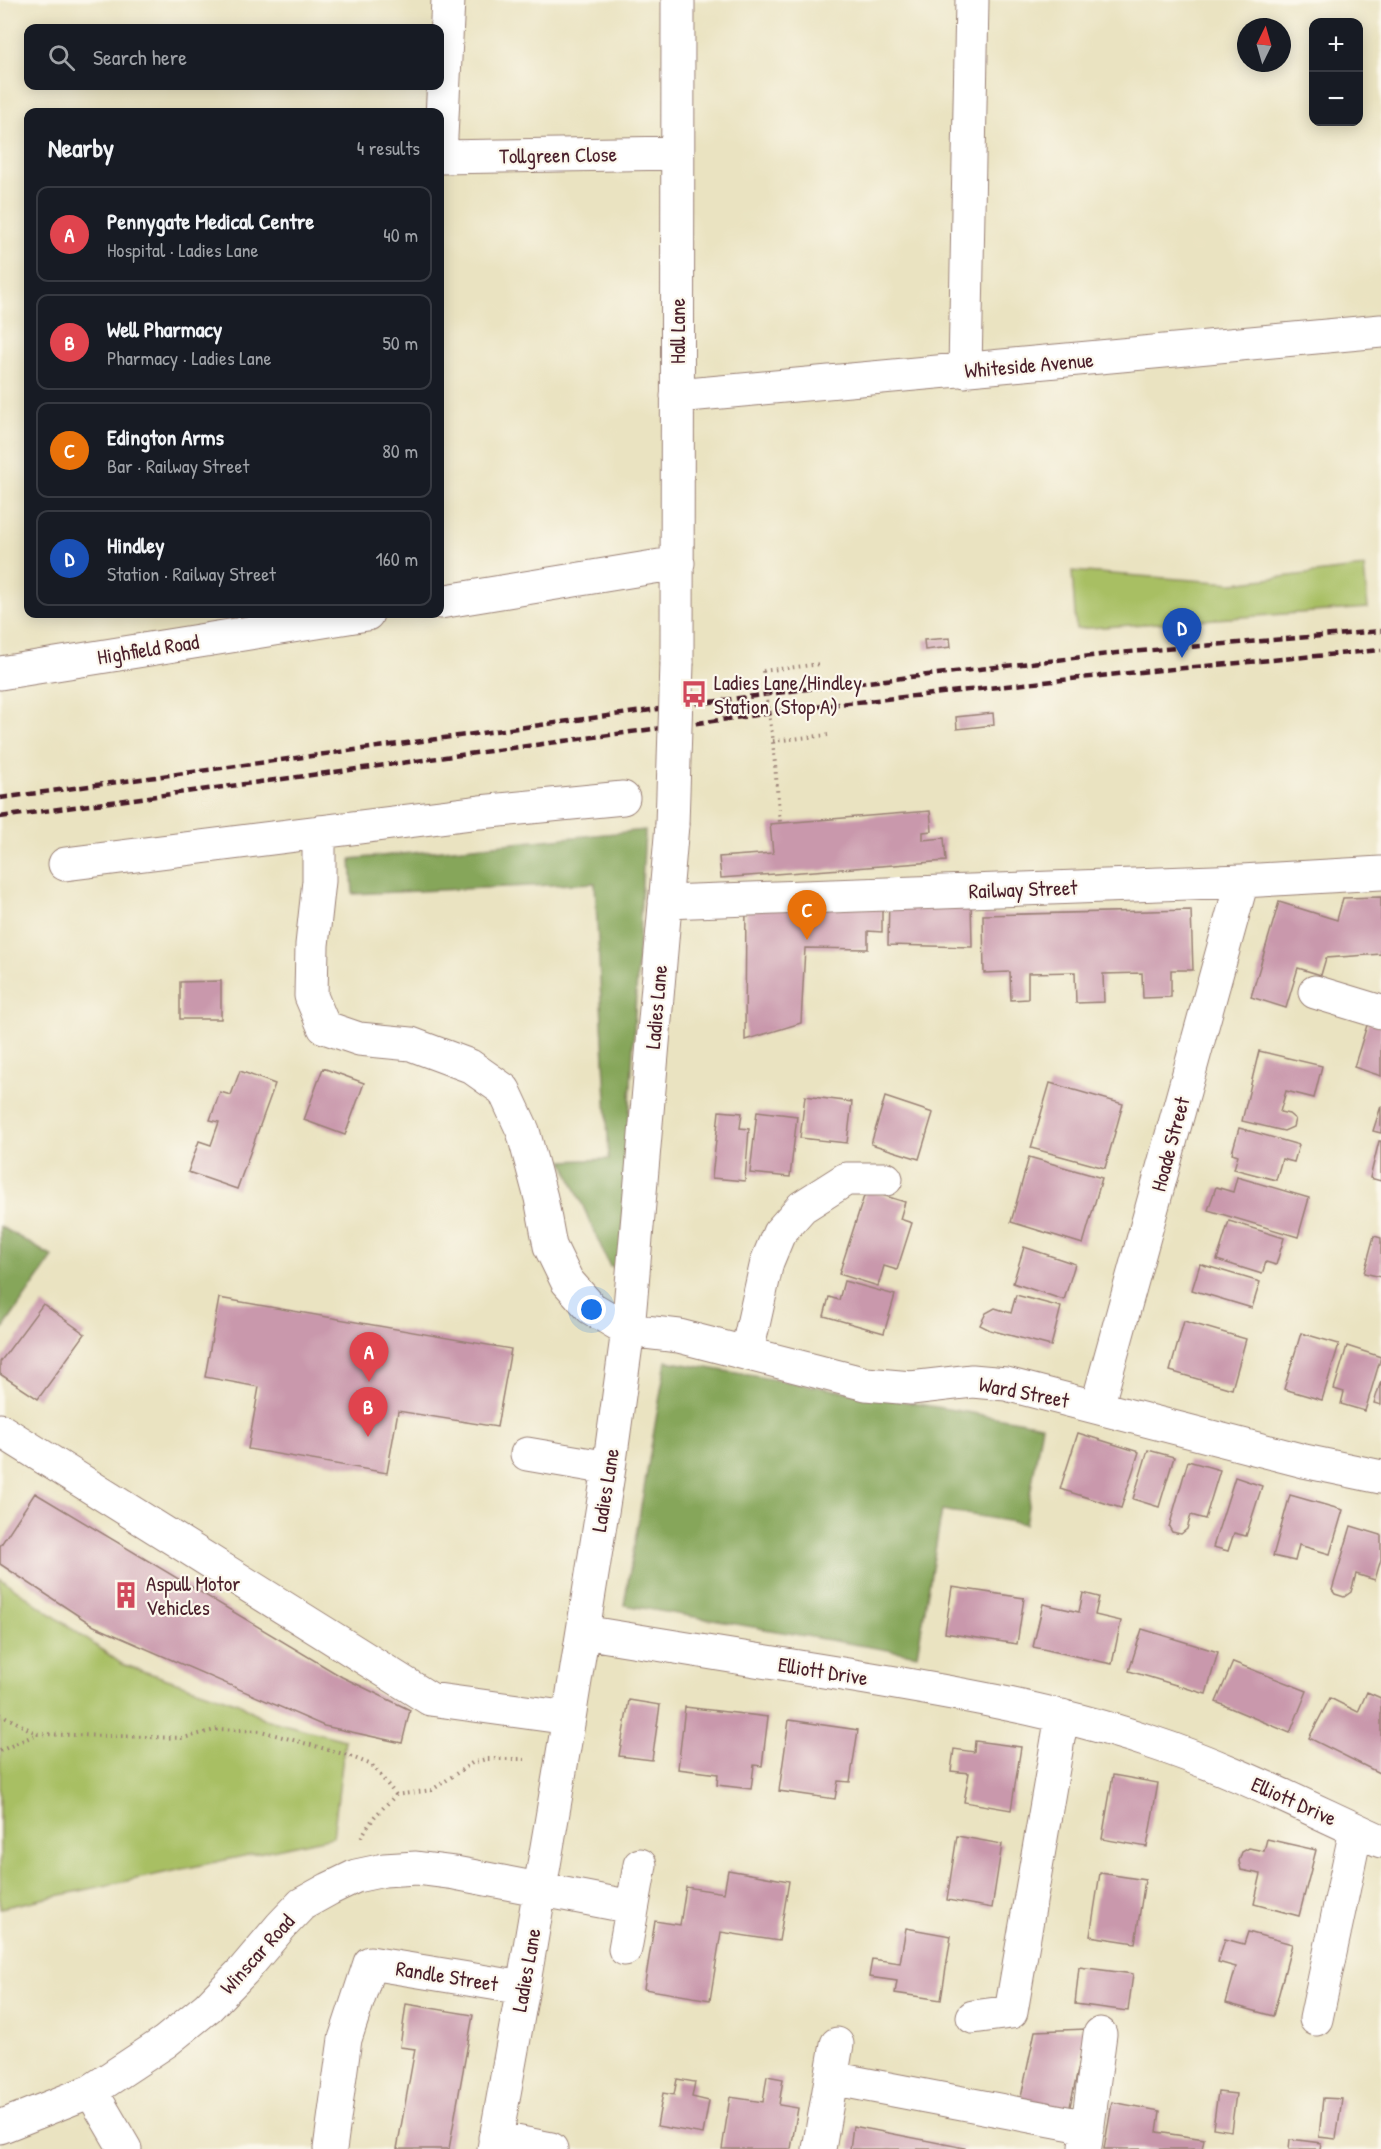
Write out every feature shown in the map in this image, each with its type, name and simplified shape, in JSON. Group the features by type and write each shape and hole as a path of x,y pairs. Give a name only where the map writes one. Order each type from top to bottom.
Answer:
{"street":[{"name":"Tollgreen Close","path":"444,78 448,0"},
{"name":"Hall Lane","path":"672,825 678,663 676,153 678,0"},
{"path":"965,371 972,0"},
{"name":"Tollgreen Close","path":"442,108 443,90"},
{"name":"Tollgreen Close","path":"444,156 676,153"},
{"name":"Whiteside Avenue","path":"677,396 1381,331"},
{"path":"444,601 678,563"},
{"name":"Highfield Road","path":"0,673 342,618"},
{"path":"65,864 480,812 623,798"},
{"name":"Ladies Lane","path":"494,2144 569,1718 609,1468 628,1330 672,825"},
{"path":"319,832 319,881 312,945 311,996 324,1027 359,1039 411,1044 470,1066 504,1089 523,1131 541,1198 550,1246 567,1281 591,1308 628,1330"},
{"name":"Railway Street","path":"665,902 1242,881 1381,873"},
{"name":"Hoade Street","path":"1097,1407 1242,881"},
{"path":"1315,993 1381,1012"},
{"path":"747,1352 767,1262 779,1233 802,1207 846,1179 885,1179"},
{"name":"Ward Street","path":"628,1330 680,1336 866,1384 910,1388 972,1381 1006,1384 1304,1461 1381,1477"},
{"path":"0,1430 430,1699 569,1718"},
{"path":"527,1454 609,1468"},
{"name":"Elliott Drive","path":"583,1632 957,1693 1062,1716 1149,1741 1209,1764 1291,1798 1369,1836 1316,2019"},
{"path":"973,2017 1011,2012 1062,1716"},
{"path":"626,1949 639,1865"},
{"name":"Winscar Road","path":"0,2127 91,2091 165,2042 208,2007 302,1904 356,1876 384,1870 416,1868 633,1907"},
{"name":"Randle Street","path":"330,2149 345,2039 370,1963 523,1988"},
{"path":"831,2078 1086,2138 1100,2034"},
{"path":"819,2149 837,2044"},
{"path":"91,2091 125,2149"},
{"path":"494,2144 551,2149"}],"path":[{"path":"780,823 763,671 820,664"},
{"path":"772,741 828,735"},
{"path":"0,1714 38,1734"},
{"path":"0,1751 38,1734 183,1738 219,1729 261,1731 347,1755 372,1765 396,1795"},
{"path":"356,1876 356,1858 360,1839 375,1816 396,1795 432,1790 472,1763 486,1759 525,1759 561,1763"}],"green space":[{"path":"1364,567 1368,608 1076,629 1072,571 1233,583"},
{"path":"645,830 621,1265 610,1267 563,1161 609,1159 595,883 353,894 351,859"},
{"path":"0,1226 53,1257 0,1333"},
{"path":"666,1361 1042,1425 1025,1524 942,1510 917,1655 624,1605"},
{"path":"0,1578 122,1664 239,1703 264,1719 345,1740 333,1837 0,1908"}],"building":[{"path":"950,638 951,647 925,650 924,640"},
{"path":"993,713 994,725 957,729 956,717"},
{"path":"930,811 932,831 923,832 923,840 944,838 946,861 721,878 719,857 773,853 770,824"},
{"path":"1381,897 1381,954 1326,958 1321,975 1298,968 1286,1008 1251,997 1279,902 1337,920 1343,898"},
{"path":"746,899 882,901 882,932 868,931 868,949 805,948 801,1023 745,1040"},
{"path":"889,899 971,900 972,947 888,945"},
{"path":"1191,910 1193,970 1171,970 1171,997 1143,998 1142,973 1103,974 1104,1002 1076,1003 1075,972 1028,973 1028,999 1011,1000 1010,972 984,973 983,915"},
{"path":"221,981 221,1019 180,1019 180,982"},
{"path":"1368,1022 1381,1026 1381,1076 1354,1067"},
{"path":"1259,1051 1322,1066 1314,1098 1286,1091 1280,1112 1289,1114 1295,1119 1293,1127 1284,1131 1242,1121"},
{"path":"323,1068 364,1083 345,1135 304,1120"},
{"path":"240,1071 275,1084 237,1189 188,1172 199,1141 211,1145 219,1122 210,1120 220,1092 231,1095"},
{"path":"1050,1083 1123,1104 1105,1168 1031,1148"},
{"path":"805,1096 852,1102 847,1143 800,1138"},
{"path":"885,1097 933,1113 919,1159 871,1144"},
{"path":"1381,1106 1381,1133 1373,1131"},
{"path":"719,1111 742,1113 740,1128 749,1129 745,1181 712,1178"},
{"path":"757,1111 797,1116 790,1177 750,1173"},
{"path":"1239,1128 1299,1145 1294,1162 1282,1159 1276,1180 1234,1169 1238,1155 1232,1153"},
{"path":"1379,1141 1381,1141 1381,1181 1370,1178"},
{"path":"1029,1157 1102,1178 1083,1244 1011,1222"},
{"path":"1237,1177 1309,1198 1298,1237 1208,1210 1216,1187 1233,1192"},
{"path":"866,1190 905,1202 900,1219 912,1223 897,1270 884,1266 878,1286 839,1274"},
{"path":"1229,1221 1284,1238 1276,1265 1266,1262 1262,1274 1217,1260"},
{"path":"1374,1236 1381,1238 1381,1277 1364,1273"},
{"path":"1024,1247 1075,1264 1064,1300 1013,1283"},
{"path":"1200,1264 1260,1282 1252,1308 1192,1290"},
{"path":"844,1281 895,1295 884,1333 824,1316 829,1297 839,1300"},
{"path":"1016,1295 1061,1307 1051,1346 990,1330 980,1325 986,1313 995,1308 1011,1313"},
{"path":"219,1298 511,1349 497,1427 398,1411 387,1473 248,1449 259,1387 205,1377"},
{"path":"43,1304 85,1334 38,1399 0,1374 0,1362"},
{"path":"1184,1321 1246,1339 1232,1389 1170,1371"},
{"path":"1301,1333 1339,1344 1322,1400 1284,1389"},
{"path":"1347,1346 1381,1357 1365,1411 1341,1404 1344,1392 1334,1389"},
{"path":"1381,1381 1381,1405 1374,1403"},
{"path":"1078,1433 1139,1452 1121,1508 1060,1489"},
{"path":"1148,1450 1174,1457 1159,1507 1133,1499"},
{"path":"1188,1461 1220,1470 1205,1519 1191,1515 1187,1529 1181,1534 1172,1532 1169,1527"},
{"path":"1235,1477 1262,1486 1246,1536 1234,1533 1228,1551 1213,1547"},
{"name":"Aspull Motor Vehicles","path":"35,1493 342,1677 410,1710 402,1743 324,1726 94,1626 0,1564 0,1546"},
{"path":"1290,1495 1343,1510 1330,1554 1299,1545 1295,1561 1273,1556"},
{"path":"1351,1526 1381,1535 1381,1559 1375,1580 1356,1574 1351,1592 1344,1597 1335,1594 1332,1590"},
{"path":"952,1587 1024,1598 1017,1644 945,1633"},
{"path":"1083,1593 1099,1597 1095,1615 1121,1621 1112,1664 1033,1647 1043,1604 1079,1612"},
{"path":"1142,1629 1218,1652 1206,1694 1129,1671"},
{"path":"1233,1662 1307,1691 1290,1733 1216,1702"},
{"path":"1367,1692 1381,1698 1381,1774 1309,1738 1330,1698 1358,1712"},
{"path":"629,1700 660,1705 652,1760 619,1756"},
{"path":"685,1707 768,1717 762,1766 754,1765 751,1789 717,1785 718,1774 678,1769"},
{"path":"789,1720 858,1730 850,1782 838,1781 835,1799 779,1791"},
{"path":"975,1741 1021,1747 1011,1810 964,1802 969,1773 951,1771 954,1749 974,1752"},
{"path":"1113,1775 1158,1783 1147,1847 1102,1839"},
{"path":"957,1836 1002,1844 992,1908 947,1900"},
{"path":"1267,1839 1316,1850 1299,1916 1254,1904 1261,1874 1241,1870 1239,1861 1242,1852 1249,1848 1264,1851"},
{"path":"728,1870 789,1881 779,1941 721,1932 710,2000 644,1989 655,1921 680,1925 686,1887 724,1893"},
{"path":"1100,1873 1145,1880 1135,1943 1090,1936"},
{"path":"906,1928 951,1936 941,2000 895,1993 897,1981 869,1977 872,1959 900,1963"},
{"path":"1248,1932 1292,1944 1273,2016 1226,2003 1236,1967 1218,1962 1225,1939 1244,1944"},
{"path":"1079,1967 1133,1974 1128,2011 1075,2004"},
{"path":"406,2004 473,2015 449,2149 397,2149 415,2049 400,2047"},
{"path":"1087,2029 1069,2111 1020,2102 1035,2031"},
{"path":"767,2076 783,2079 779,2105 798,2108 791,2149 722,2149 730,2097 763,2102"},
{"path":"677,2079 695,2082 692,2097 709,2101 703,2134 657,2126 663,2093 674,2095"},
{"path":"1218,2092 1236,2094 1231,2131 1213,2128"},
{"path":"1323,2098 1342,2099 1336,2139 1319,2137"},
{"path":"1112,2102 1160,2111 1157,2132 1204,2139 1202,2149 1104,2149"},
{"path":"853,2126 965,2148 965,2149 850,2149"},
{"path":"1290,2139 1321,2143 1320,2149 1289,2149"}],"railway":[{"path":"0,798 799,690 1117,653 1381,631"},
{"path":"0,817 839,704 1118,674 1381,650"}],"place":[{"name":"Hindley","path":"1182,658"},
{"name":"Ladies Lane/Hindley Station (Stop A)","path":"694,694"},
{"name":"Edington Arms","path":"807,940"},
{"name":"Pennygate Medical Centre","path":"369,1382"},
{"name":"Well Pharmacy","path":"368,1437"},
{"name":"Aspull Motor Vehicles","path":"126,1595"}]}
